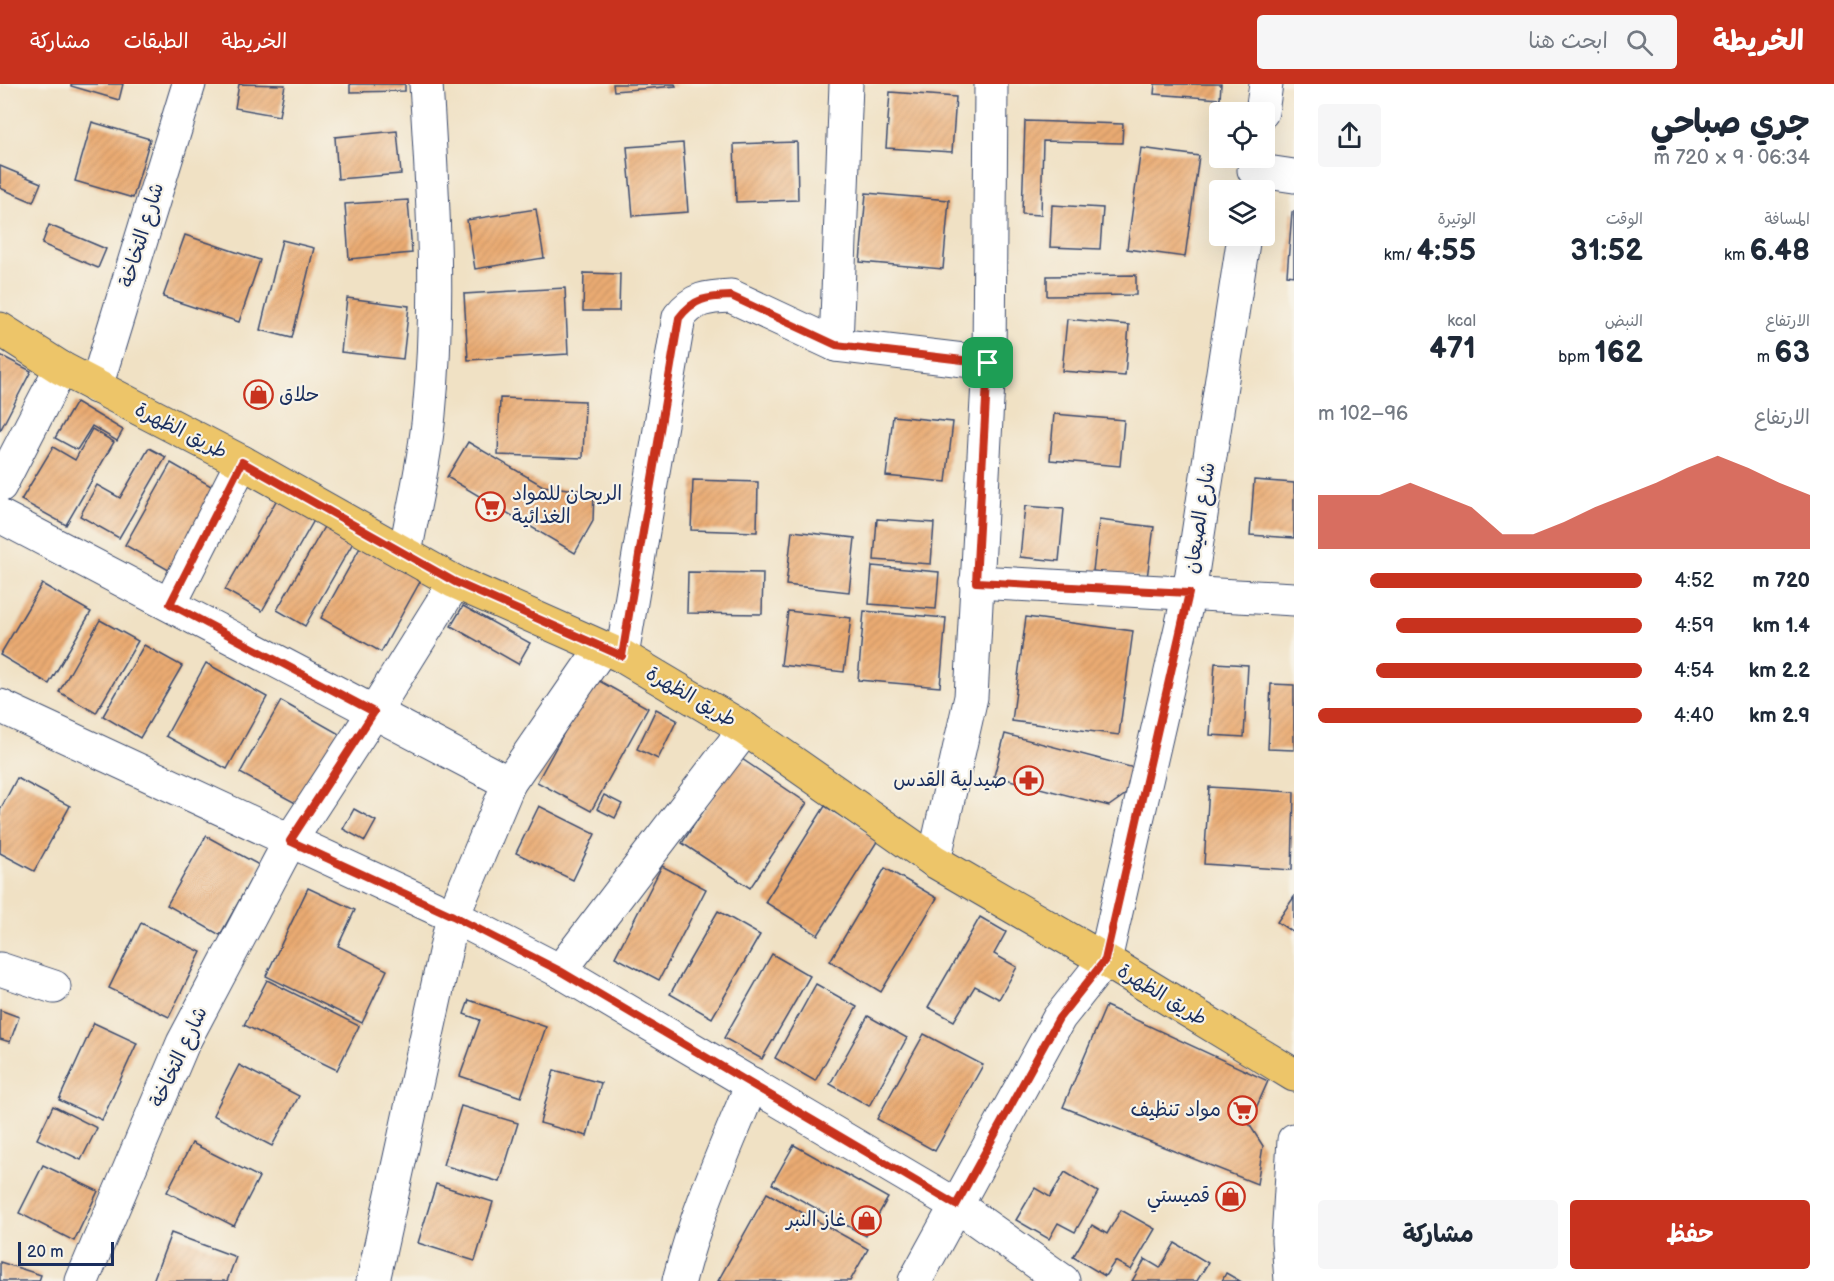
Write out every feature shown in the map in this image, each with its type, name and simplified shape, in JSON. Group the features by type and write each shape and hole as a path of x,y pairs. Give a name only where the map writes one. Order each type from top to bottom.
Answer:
{"main road":[{"name":"طريق الظهرة","path":"0,329 61,368 242,462 455,582 612,652 745,729 934,861 1105,960 1294,1075"}],"street":[{"name":"شارع التخاخة","path":"96,387 189,84"},
{"path":"405,554 429,417 434,359 436,238 426,84"},
{"path":"836,345 846,84"},
{"path":"934,861 971,697 988,363 991,84"},
{"path":"1263,102 1266,84"},
{"path":"1253,172 1294,176"},
{"name":"شارع الصيعان","path":"915,1281 1059,1018 1105,960 1189,593 1242,246"},
{"path":"373,1281 453,916 509,783 612,652 679,318 688,306 697,300 731,296 836,345 988,363"},
{"path":"0,486 61,368"},
{"path":"170,604 242,462"},
{"path":"0,516 509,783"},
{"name":"شارع التخاخة","path":"82,1281 183,1043 290,841 455,582"},
{"path":"976,582 1294,599"},
{"path":"0,706 453,916 560,971 956,1205 1063,1281"},
{"path":"560,971 745,729"},
{"path":"0,969 54,987"},
{"path":"679,1281 712,1179 752,1084"},
{"path":"1291,1281 1288,1240 1294,1140"}],"building":[{"path":"71,84 123,84 119,100 71,86"},
{"path":"239,84 285,85 279,116 235,108"},
{"path":"350,84 405,84 405,91 350,92"},
{"path":"613,84 675,84 676,86 614,91"},
{"path":"1155,84 1221,84 1220,99 1154,94"},
{"path":"890,92 956,97 952,152 886,148"},
{"path":"1025,121 1123,124 1122,143 1043,141 1041,215 1022,214"},
{"path":"92,122 150,139 133,198 75,181"},
{"path":"397,131 401,174 338,179 335,137"},
{"path":"797,142 798,200 736,202 734,144"},
{"path":"683,143 688,212 633,216 627,147"},
{"path":"1141,148 1199,156 1185,257 1127,249"},
{"path":"0,166 41,183 33,202 0,188"},
{"path":"866,193 949,200 943,269 860,262"},
{"path":"408,200 412,253 349,259 345,204"},
{"path":"1052,205 1103,208 1100,249 1050,247"},
{"path":"536,209 544,258 475,269 467,220"},
{"path":"1292,212 1294,212 1294,276 1287,275"},
{"path":"49,225 106,249 98,268 42,244"},
{"path":"185,235 260,260 239,322 163,297"},
{"path":"282,240 314,248 292,338 260,330"},
{"path":"584,273 620,274 619,311 583,311"},
{"path":"1136,275 1136,295 1047,296 1047,276"},
{"path":"565,288 568,354 468,360 464,294"},
{"path":"347,298 409,306 403,359 341,352"},
{"path":"1067,319 1129,325 1125,376 1062,371"},
{"path":"0,355 31,371 0,431"},
{"path":"500,398 585,401 583,458 498,455"},
{"path":"76,402 123,430 117,441 92,426 77,450 55,438"},
{"path":"1054,414 1124,420 1120,466 1050,460"},
{"path":"893,416 953,422 946,482 886,476"},
{"path":"92,429 114,442 66,525 21,500 53,447 75,460"},
{"path":"468,442 543,486 594,492 593,521 575,553 447,477"},
{"path":"149,448 166,457 119,538 80,516 97,485 120,498"},
{"path":"171,463 218,490 172,572 125,545"},
{"path":"693,480 758,482 757,532 691,530"},
{"path":"1254,480 1294,483 1294,538 1250,535"},
{"path":"280,494 317,515 262,611 225,590"},
{"path":"1025,506 1064,509 1059,561 1020,557"},
{"path":"877,519 934,523 931,564 874,560"},
{"path":"1099,520 1154,527 1147,578 1093,571"},
{"path":"325,525 354,541 305,626 277,610"},
{"path":"792,531 855,538 849,592 786,585"},
{"path":"361,546 421,580 381,652 321,618"},
{"path":"872,566 939,572 936,609 869,604"},
{"path":"688,572 763,573 762,614 687,613"},
{"path":"42,584 91,612 49,684 0,655"},
{"path":"463,606 530,643 518,664 451,626"},
{"path":"788,611 851,618 844,672 781,665"},
{"path":"864,611 946,618 940,687 858,680"},
{"path":"1026,617 1133,631 1119,735 1012,721"},
{"path":"100,620 138,641 96,713 59,692"},
{"path":"144,645 182,666 140,738 103,716"},
{"path":"206,663 267,697 227,769 166,736"},
{"path":"1215,663 1248,665 1244,737 1210,735"},
{"path":"594,678 648,708 591,811 537,782"},
{"path":"1271,684 1294,685 1294,750 1268,749"},
{"path":"281,701 341,735 301,806 240,773"},
{"path":"656,709 677,720 658,759 637,749"},
{"path":"1005,734 1138,769 1133,789 1109,806 994,776"},
{"path":"739,757 807,803 750,888 682,843"},
{"path":"17,778 70,806 34,871 0,853 0,810"},
{"path":"1209,787 1294,792 1292,870 1204,864"},
{"path":"604,795 622,804 615,818 597,809"},
{"path":"539,806 595,834 573,880 516,853"},
{"path":"825,806 878,840 818,935 765,902"},
{"path":"354,809 376,821 365,841 343,829"},
{"path":"206,836 259,865 220,935 167,905"},
{"path":"662,866 706,889 659,980 615,957"},
{"path":"885,868 937,898 881,992 830,961"},
{"path":"308,888 355,910 338,946 387,970 362,1023 266,976"},
{"path":"1294,897 1294,933 1277,922"},
{"path":"718,911 760,935 712,1018 670,994"},
{"path":"980,917 1006,932 994,954 1017,967 999,999 975,986 954,1021 928,1007"},
{"path":"141,923 201,952 169,1017 109,988"},
{"path":"772,954 810,976 762,1059 724,1038"},
{"path":"267,980 359,1026 337,1070 244,1025"},
{"path":"816,984 857,1007 815,1081 775,1058"},
{"path":"469,1000 546,1027 521,1097 460,1076 480,1020 464,1014"},
{"path":"1106,1006 1268,1081 1249,1124 1263,1146 1257,1184 1063,1107"},
{"path":"0,1010 19,1017 10,1042 0,1039"},
{"path":"868,1016 907,1038 869,1106 830,1084"},
{"path":"94,1023 137,1043 102,1120 59,1100"},
{"path":"924,1034 983,1065 935,1151 877,1119"},
{"path":"239,1065 299,1096 272,1146 213,1115"},
{"path":"554,1070 601,1083 587,1136 540,1123"},
{"path":"53,1106 97,1128 81,1160 37,1139"},
{"path":"461,1106 518,1123 500,1182 443,1165"},
{"path":"192,1143 259,1177 234,1226 167,1192"},
{"path":"794,1145 888,1198 866,1236 772,1184"},
{"path":"43,1165 98,1191 74,1241 19,1213"},
{"path":"1065,1172 1098,1192 1075,1232 1058,1223 1049,1239 1016,1220 1035,1188 1050,1197"},
{"path":"436,1184 493,1202 475,1261 418,1243"},
{"path":"767,1193 868,1249 850,1281 718,1281"},
{"path":"1121,1210 1155,1229 1131,1270 1115,1261 1105,1276 1073,1257 1092,1225 1107,1234"},
{"path":"171,1233 236,1257 227,1281 153,1281"},
{"path":"1175,1243 1208,1263 1197,1281 1132,1281 1145,1259 1160,1268"},
{"path":"0,1262 41,1275 39,1281 0,1281"},
{"path":"1226,1273 1240,1281 1222,1281"}],"place":[{"name":"حلاق","path":"258,395"},
{"name":"الريحان للمواد الغذائية","path":"491,506"},
{"name":"صيدلية القدس","path":"1028,780"},
{"name":"مواد تنظيف","path":"1242,1110"},
{"name":"قميستي","path":"1231,1196"},
{"name":"غاز النبر","path":"867,1220"}],"route":[{"path":"731,296 836,345 988,363 976,582 1189,593 1105,960 1059,1018 956,1205 560,971 453,916 290,841 374,712 170,604 242,462 455,582 622,656 679,318 688,306 697,300 731,296"}]}
